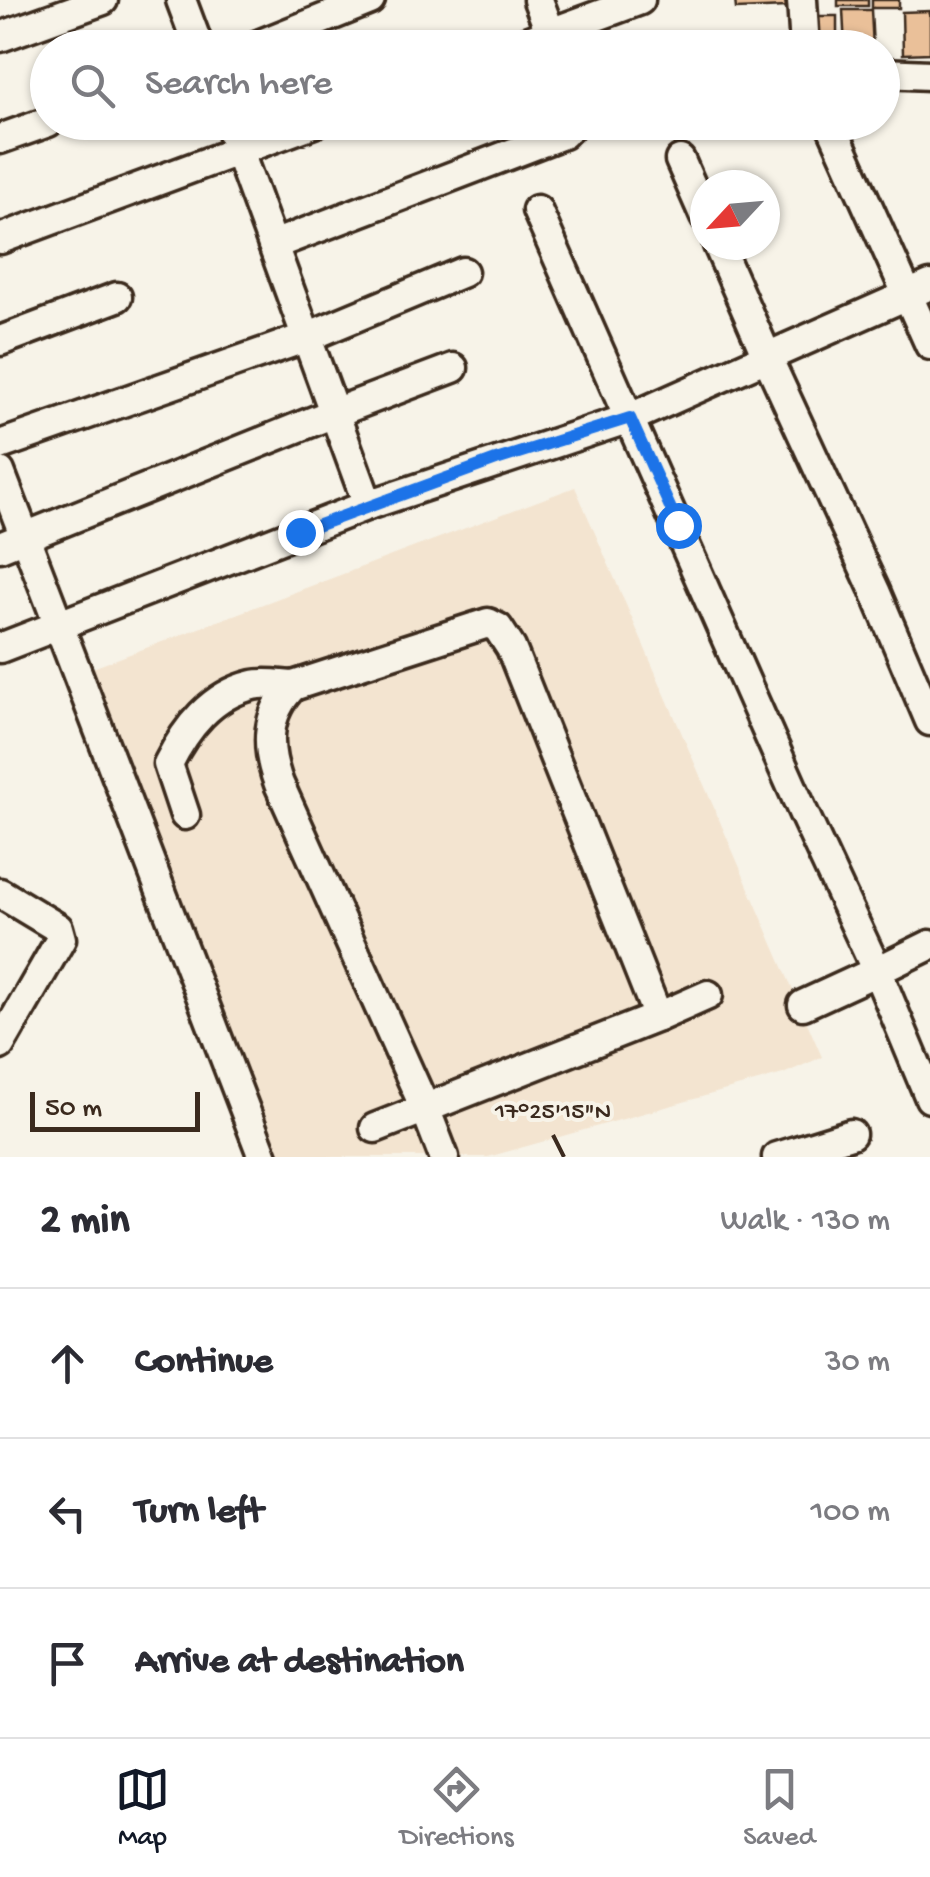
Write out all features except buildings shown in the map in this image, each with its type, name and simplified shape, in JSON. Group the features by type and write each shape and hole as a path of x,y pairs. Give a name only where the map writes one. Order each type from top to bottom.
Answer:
{"street":[{"path":"0,37 104,0"},
{"path":"181,0 192,30"},
{"path":"296,30 370,0"},
{"path":"538,0 549,30"},
{"path":"575,30 640,0"},
{"path":"802,0 804,30"},
{"path":"900,74 930,75"},
{"path":"0,139 30,128"},
{"path":"234,140 368,505"},
{"path":"0,239 271,140"},
{"path":"273,245 547,140"},
{"path":"839,140 918,290 930,345"},
{"path":"680,160 690,182"},
{"path":"537,210 930,1098"},
{"path":"725,260 930,721"},
{"path":"0,445 306,338 463,272"},
{"path":"0,648 368,505 630,418 918,290"},
{"path":"0,340 117,297"},
{"path":"12,542 453,368"},
{"path":"0,472 12,542 60,626 263,1157"},
{"path":"184,815 168,764 182,735 212,704 255,684 292,686 488,623 498,628 510,648 658,1016"},
{"path":"292,686 274,713 268,736 270,759 444,1157"},
{"path":"0,893 58,928 61,939 0,1045"},
{"path":"802,1005 930,945"},
{"path":"375,1128 708,996"},
{"path":"777,1157 852,1134"}],"shaded area":[{"path":"575,487 822,1057 783,1074 488,1157 274,1157 90,669"}],"route":[{"path":"300,532 496,460 630,418 678,525"}]}
